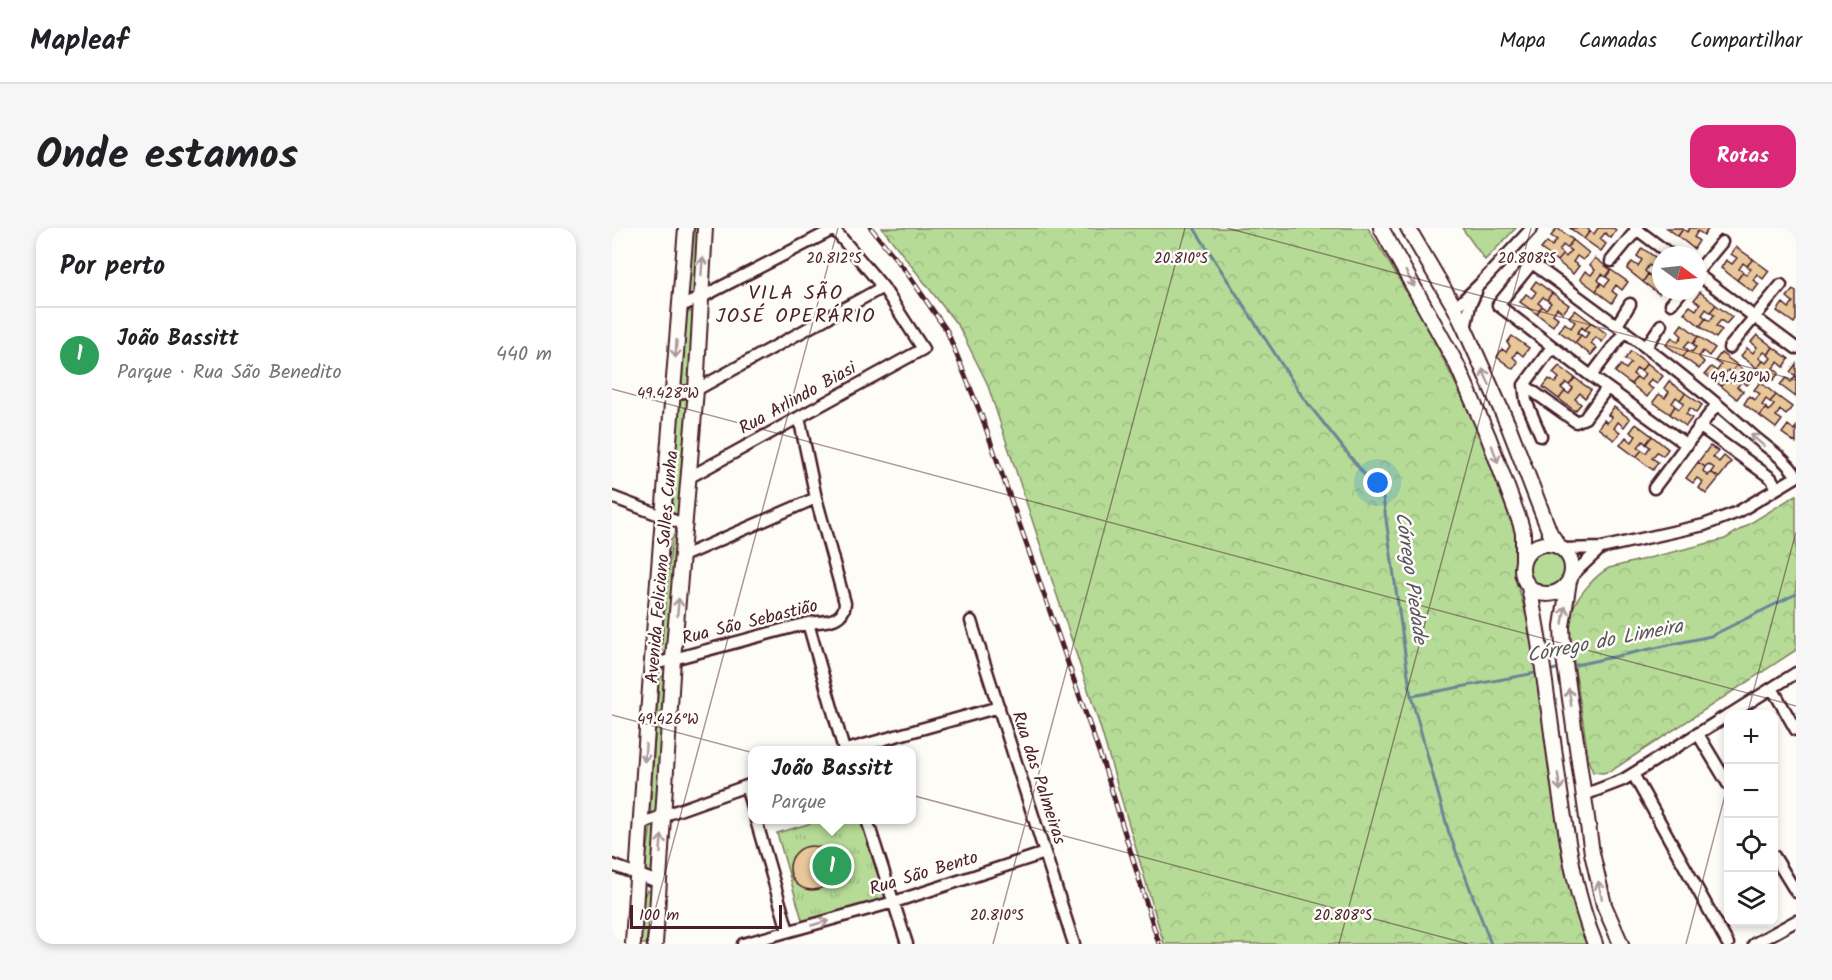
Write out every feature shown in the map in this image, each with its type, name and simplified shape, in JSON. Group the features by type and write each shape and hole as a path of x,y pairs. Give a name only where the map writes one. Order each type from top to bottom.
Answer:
{"main road":[{"name":"Avenida Feliciano Salles Cunha","path":"633,944 662,515 686,228"},
{"name":"Avenida Feliciano Salles Cunha","path":"655,944 673,659 696,390 705,228"},
{"path":"1381,228 1457,365 1488,436 1523,532 1521,569 1528,587 1541,654 1569,855 1577,891 1594,944"},
{"path":"1408,228 1455,308 1508,425 1550,532 1571,561 1562,626 1563,650 1592,853 1604,905 1621,944"},
{"path":"1523,560 1534,547 1550,544 1560,547"},
{"path":"1528,587 1536,592 1555,593 1563,588 1570,578"}],"street":[{"path":"673,394 696,390 883,287 833,228 679,307"},
{"path":"1455,308 1532,228"},
{"path":"1611,261 1636,228 1659,246"},
{"path":"1706,262 1722,242"},
{"path":"1560,547 1601,548 1723,519 1796,476 1787,463 1761,444 1717,404 1646,347 1532,263 1498,306 1687,445"},
{"path":"1706,280 1796,348"},
{"path":"1465,329 1470,305 1480,284"},
{"path":"1729,348 1781,285"},
{"name":"Rua Arlindo Biasi","path":"688,478 923,349 883,287"},
{"path":"1671,304 1674,300"},
{"path":"1591,376 1621,328 1630,304"},
{"path":"1646,347 1660,325"},
{"path":"1541,436 1526,401 1524,385 1552,347"},
{"path":"1524,385 1576,422 1585,418 1607,388"},
{"path":"1654,488 1717,404"},
{"path":"683,556 816,498 799,417"},
{"path":"1699,426 1771,478 1777,488"},
{"path":"612,497 686,525"},
{"name":"Rua São Sebastião","path":"651,665 841,616 845,610 845,603 816,498"},
{"path":"1570,578 1601,548"},
{"name":"Rua das Palmeiras","path":"971,621 1074,944"},
{"path":"808,623 844,746"},
{"path":"1737,710 1796,673"},
{"path":"1772,688 1796,730"},
{"path":"859,746 999,707"},
{"path":"1584,795 1634,774 1724,718"},
{"path":"1698,734 1724,777"},
{"path":"1634,774 1728,944"},
{"path":"640,824 748,785"},
{"path":"757,824 788,931"},
{"path":"869,824 907,944"},
{"name":"Rua São Bento","path":"743,944 894,902 1045,854"},
{"path":"1778,864 1796,891"},
{"path":"612,865 658,882"},
{"path":"1754,944 1796,921"}],"green space":[{"path":"691,228 701,228 696,295 687,296"},
{"path":"882,228 1368,228 1425,322 1480,434 1515,532 1517,583 1533,639 1563,864 1582,934 1587,944 1164,944 1100,726 987,383 959,327"},
{"path":"1462,228 1516,228 1485,260"},
{"path":"689,311 694,313 689,386 684,387 682,385 686,318"},
{"path":"681,397 688,400 678,517 672,517 679,400"},
{"path":"1796,495 1796,650 1611,771 1593,772 1589,762 1569,629 1572,610 1583,592 1609,568 1725,539"},
{"path":"674,535 677,535 670,656 665,657 660,653"},
{"path":"1547,546 1563,553 1570,569 1563,585 1547,592 1531,585 1524,569 1531,553"},
{"path":"666,676 660,812 653,814 650,811 659,678"},
{"path":"808,824 862,824 888,900 803,923 777,833"},
{"path":"651,826 655,828 651,875 644,873"},
{"path":"647,890 651,891 652,895 649,944 640,944 643,899"}],"building":[{"path":"1557,228 1573,240 1567,248 1563,245 1559,251 1563,254 1557,261 1541,249 1547,242 1552,246 1557,240 1551,236"},
{"path":"1570,228 1587,228 1590,231 1584,239"},
{"path":"1598,228 1616,230 1611,238 1605,233 1600,239 1606,244 1601,251 1584,239 1590,231 1594,234"},
{"path":"1667,228 1682,228 1683,229 1678,236"},
{"path":"1690,228 1709,228 1704,235 1698,231 1694,237 1699,241 1696,246 1690,246 1678,236 1683,229 1687,232"},
{"path":"1573,240 1589,253 1583,260 1577,256 1573,262 1579,266 1573,274 1557,261 1563,254 1566,257 1571,251 1567,248"},
{"path":"1736,247 1753,259 1747,266 1743,263 1739,269 1743,272 1737,280 1721,268 1726,260 1732,264 1737,258 1731,254"},
{"path":"1642,248 1652,255 1652,267 1649,265 1645,271 1648,274 1643,282 1627,269 1632,262 1638,266 1642,260 1637,256"},
{"path":"1595,258 1611,270 1606,277 1602,274 1598,280 1601,283 1596,291 1580,279 1585,271 1591,275 1595,270 1590,265"},
{"path":"1753,259 1769,271 1763,279 1757,274 1753,280 1759,284 1753,292 1737,280 1743,272 1746,275 1751,269 1747,266"},
{"path":"1611,270 1628,282 1622,290 1616,285 1612,291 1617,295 1612,303 1596,291 1601,283 1605,286 1610,280 1606,277"},
{"path":"1648,274 1652,277 1652,289 1643,282"},
{"path":"1536,281 1552,293 1547,300 1543,297 1538,303 1542,306 1537,314 1520,302 1526,294 1532,298 1536,292 1531,288"},
{"path":"1793,290 1796,292 1796,320 1794,323 1777,311 1783,303 1789,308 1793,302 1787,297"},
{"path":"1552,293 1569,305 1563,313 1557,308 1553,314 1558,318 1553,326 1537,314 1542,306 1546,309 1551,303 1547,300"},
{"path":"1706,297 1716,305 1710,312 1706,309 1702,315 1706,318 1700,326 1684,313 1690,306 1696,310 1700,304 1694,300 1706,300"},
{"path":"1716,305 1732,317 1726,324 1721,320 1716,326 1722,330 1716,338 1700,326 1706,318 1710,321 1714,315 1710,312"},
{"path":"1575,310 1591,322 1585,330 1582,327 1577,333 1581,335 1575,343 1559,331 1565,323 1571,328 1575,322 1569,317"},
{"path":"1591,322 1607,334 1602,342 1596,337 1591,343 1597,348 1591,355 1575,343 1581,335 1585,338 1589,332 1585,330"},
{"path":"1682,324 1698,336 1693,344 1689,341 1684,347 1688,350 1683,357 1666,345 1672,337 1678,342 1682,336 1677,331"},
{"path":"1757,335 1773,347 1768,355 1764,352 1759,358 1763,361 1757,368 1741,356 1747,348 1753,353 1757,347 1751,342"},
{"path":"1512,336 1529,348 1523,356 1517,351 1513,357 1518,362 1513,369 1497,357 1502,349 1506,352 1510,346 1507,343"},
{"path":"1698,336 1715,348 1709,356 1703,351 1699,357 1704,362 1699,369 1683,357 1688,350 1692,352 1696,347 1693,344"},
{"path":"1773,347 1789,359 1784,367 1778,362 1773,368 1779,373 1773,380 1757,368 1763,361 1767,363 1771,358 1768,355"},
{"path":"1631,351 1647,363 1641,371 1637,368 1633,374 1637,377 1631,384 1615,372 1621,365 1626,369 1631,363 1625,359"},
{"path":"1721,353 1737,365 1731,373 1728,370 1723,376 1727,379 1721,386 1705,374 1711,367 1717,371 1721,365 1715,361"},
{"path":"1647,363 1663,376 1657,383 1651,379 1647,385 1653,389 1647,397 1631,384 1637,377 1641,380 1645,374 1641,371"},
{"path":"1796,364 1796,376 1790,372"},
{"path":"1737,365 1753,378 1747,385 1742,381 1737,387 1743,391 1737,399 1721,386 1727,379 1731,382 1735,376 1731,373"},
{"path":"1559,366 1575,378 1569,385 1566,383 1561,388 1565,391 1559,399 1543,387 1549,379 1555,383 1559,378 1553,373"},
{"path":"1796,376 1796,397 1780,385 1786,378 1791,382"},
{"path":"1575,378 1591,390 1585,398 1580,393 1575,399 1581,404 1575,411 1559,399 1565,391 1569,394 1573,388 1569,385"},
{"path":"1669,381 1685,393 1680,400 1676,397 1672,403 1675,406 1670,414 1653,402 1659,394 1665,398 1669,392 1664,388"},
{"path":"1760,382 1776,395 1770,402 1766,399 1762,405 1766,408 1760,416 1744,404 1749,396 1755,400 1760,394 1754,390"},
{"path":"1685,393 1702,405 1696,413 1690,408 1686,414 1692,418 1686,426 1670,414 1675,406 1679,409 1684,403 1680,400"},
{"path":"1776,395 1792,407 1786,415 1780,410 1776,416 1782,420 1776,428 1760,416 1766,408 1769,411 1774,405 1770,402"},
{"path":"1614,407 1630,419 1624,427 1618,422 1614,428 1620,433 1614,440 1598,428 1604,420 1607,423 1612,417 1608,415"},
{"path":"1636,424 1652,436 1646,444 1643,441 1638,447 1642,450 1636,457 1620,445 1626,437 1632,442 1636,436 1630,432"},
{"path":"1788,425 1794,430 1796,427 1796,443 1782,433"},
{"path":"1652,436 1668,449 1663,456 1657,452 1652,458 1658,462 1653,470 1636,457 1642,450 1646,453 1650,447 1646,444"},
{"path":"1710,446 1718,451 1713,457 1719,462 1724,456 1731,462 1719,478 1711,472 1714,468 1708,464 1705,467 1698,462"},
{"path":"1698,462 1705,467 1703,471 1708,476 1711,472 1719,478 1706,494 1699,488 1703,482 1697,478 1693,483 1686,478"},
{"path":"812,846 827,853 834,868 827,883 812,890 797,883 790,868 797,853"}],"waterway":[{"name":"Córrego Piedade","path":"1194,228 1302,396 1383,498 1411,696 1449,833 1491,944"},
{"name":"Córrego do Limeira","path":"1571,666 1711,636 1796,594"},
{"name":"Córrego do Limeira","path":"1547,671 1561,668"},
{"name":"Córrego do Limeira","path":"1412,696 1541,672"}],"railway":[{"path":"871,228 905,270 947,331 982,417 1106,772 1159,944"}],"place":[{"name":"João Bassitt","path":"832,866"}],"district":[{"name":"VILA SÃO JOSÉ OPERÁRIO","path":"796,306"}]}
